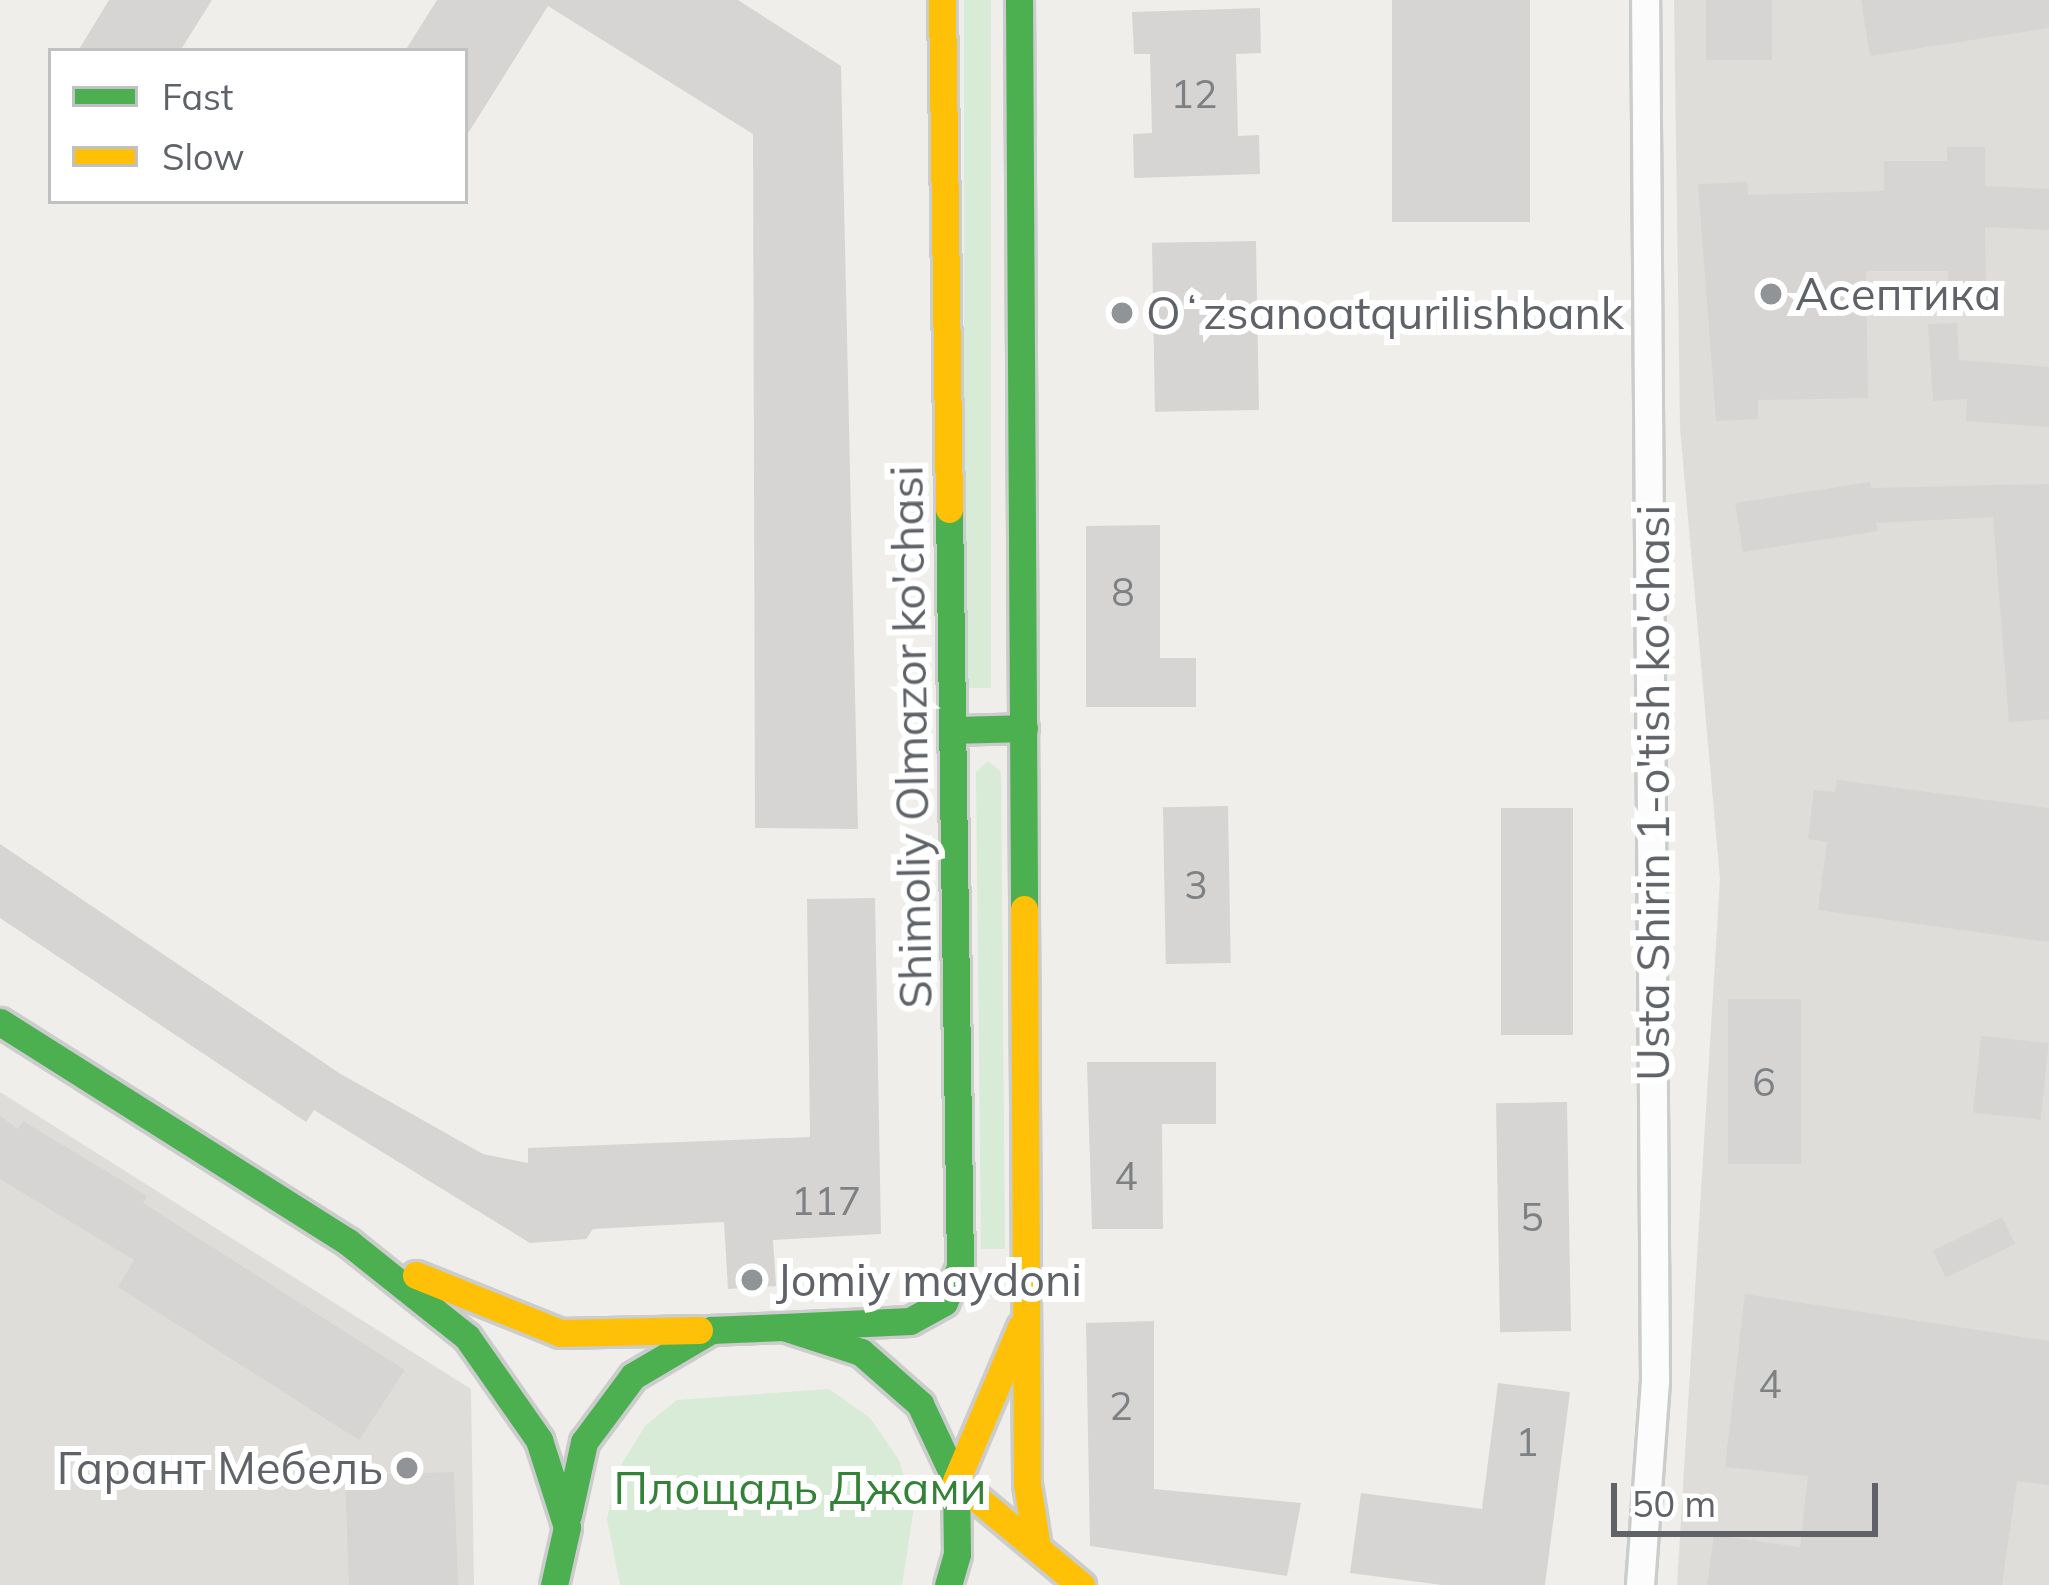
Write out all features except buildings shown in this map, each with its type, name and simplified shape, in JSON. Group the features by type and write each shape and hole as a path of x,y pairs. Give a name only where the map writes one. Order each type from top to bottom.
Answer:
{"main road":[{"name":"Shimoliy Olmazor ko'chasi","path":"783,1327 910,1321 944,1302 961,1267 942,0"},
{"path":"1019,0 1027,1484 1036,1541"},
{"path":"953,730 1024,728"},
{"path":"0,1022 348,1242 467,1337 513,1395 539,1440 567,1527 578,1585"},
{"path":"348,1242 530,1326 590,1336 783,1327 842,1344 893,1375 940,1438 956,1481 959,1522 948,1585"},
{"path":"956,1481 1028,1311"},
{"path":"554,1585 572,1481 605,1407 649,1364 711,1330"},
{"path":"956,1481 1036,1541 1081,1585"}],"street":[{"name":"Usta Shirin 1-o'tish ko'chasi","path":"1640,1585 1655,1381 1645,0"}],"shaded area":[{"path":"1674,0 2049,0 2049,1585 1677,1585 1720,879 1680,428"},
{"path":"0,1092 471,1389 474,1585 0,1585"}],"green space":[{"path":"964,0 991,0 991,688 964,688"},
{"path":"988,761 1001,772 1005,1249 981,1249 976,772"},
{"name":"Площадь Джами","path":"829,1389 870,1418 899,1460 914,1507 902,1585 620,1585 607,1519 618,1470 645,1426 677,1400"}],"traffic: fast":[{"path":"1019,0 1024,909"},
{"path":"783,1327 910,1321 944,1302 960,1267 949,509"},
{"path":"953,730 1024,728"},
{"path":"0,1022 348,1242 467,1337 539,1440 567,1527 554,1585"},
{"path":"568,1515 584,1442 633,1376 711,1330 783,1327 861,1352 920,1404 956,1481 957,1554 948,1585"}],"traffic: slow":[{"path":"942,0 949,509"},
{"path":"1024,909 1027,1484 1036,1541"},
{"path":"416,1275 560,1333 699,1330"},
{"path":"1021,1327 956,1481 1081,1585"}],"place":[{"name":"Асептика","path":"1771,294"},
{"name":"Oʻzsanoatqurilishbank","path":"1122,313"},
{"name":"Jomiy maydoni","path":"752,1280"},
{"name":"Гарант Мебель","path":"407,1468"}]}
